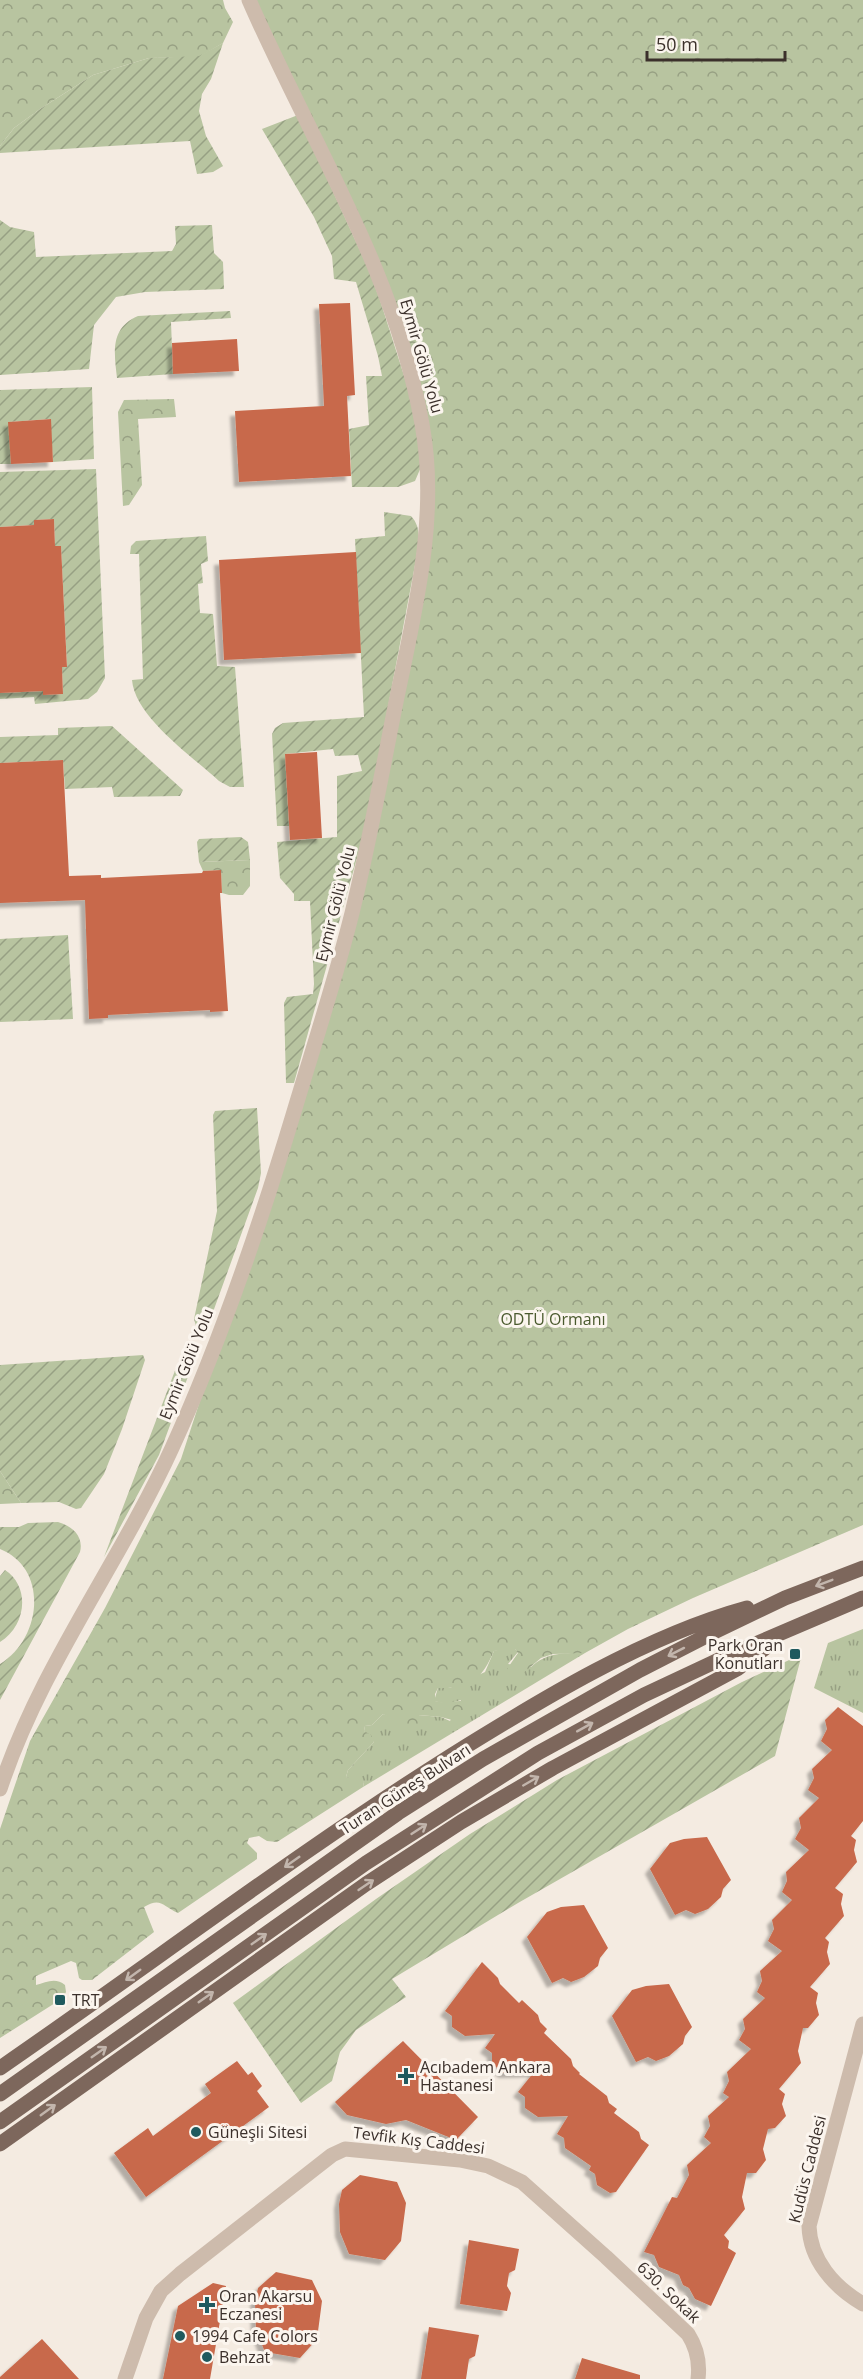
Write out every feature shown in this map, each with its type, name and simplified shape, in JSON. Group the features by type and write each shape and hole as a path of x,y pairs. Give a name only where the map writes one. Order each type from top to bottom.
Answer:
{"main road":[{"name":"Turan Güneş Bulvarı","path":"0,2094 372,1831 464,1771 640,1670 785,1598 863,1568"},
{"path":"0,2068 381,1800 531,1707 659,1640 721,1615 785,1598"},
{"path":"0,2122 366,1863 538,1753 644,1695 863,1598"},
{"path":"0,2144 366,1884 461,1822 553,1768 737,1669 792,1628"}],"street":[{"name":"Eymir Gölü Yolu","path":"0,1789 25,1721 48,1674 172,1449 262,1216 351,919 373,827 426,541 428,466 424,430 416,390 400,334 356,223 249,0"},
{"name":"Kudüs Caddesi","path":"863,2024 809,2226 815,2256 824,2269 835,2283 863,2304"},
{"name":"Tevfik Kış Caddesi","path":"125,2379 146,2318 161,2291 332,2156 345,2149 460,2160 488,2166 522,2182 606,2257"},
{"name":"630. Sokak","path":"606,2257 688,2334 694,2344 698,2359 698,2379"}],"green space":[{"path":"0,0 223,0 233,22 223,43 199,57 149,58 93,75 14,128 0,146"},
{"name":"ODTÜ Ormanı","path":"249,0 863,0 863,1525 693,1598 628,1629 585,1653 553,1654 541,1658 522,1674 507,1669 518,1653 515,1649 494,1651 484,1669 473,1681 459,1687 438,1688 435,1694 435,1701 471,1703 469,1717 459,1722 441,1717 419,1715 419,1729 412,1732 395,1728 389,1717 383,1714 372,1725 365,1726 364,1731 371,1735 374,1742 348,1770 346,1777 361,1779 364,1782 363,1787 277,1842 267,1841 259,1836 249,1838 247,1843 257,1853 257,1859 178,1913 158,1903 144,1907 154,1932 92,1980 79,1978 76,1963 71,1961 36,1976 36,1985 55,1981 65,1985 66,1992 63,1998 0,2038 0,1829 30,1741 105,1608 181,1459 288,1131 351,919 428,504 400,334"},
{"path":"223,43 211,79 202,94 199,111 206,136 223,166 213,172 197,174 190,141 0,153 0,146 14,128 93,75 149,58 199,56"},
{"path":"298,115 368,268 407,385 419,434 421,467 415,481 398,487 352,487 349,429 369,425 366,376 382,376 356,282 334,279 332,256 314,217 262,129"},
{"path":"0,220 10,227 34,232 36,257 172,251 176,244 175,226 212,225 214,253 223,262 224,289 145,292 116,297 94,325 89,369 0,375"},
{"path":"230,311 231,318 171,322 173,374 117,378 116,342 122,327 129,321 138,316"},
{"path":"92,387 94,459 53,462 50,419 9,422 11,464 0,464 0,390"},
{"path":"174,399 176,417 138,419 142,485 129,505 123,506 118,412 124,400"},
{"path":"96,469 105,678 97,692 88,699 35,704 34,697 0,699 0,693 43,691 44,695 63,694 62,667 67,666 61,547 55,546 54,519 35,520 34,525 0,527 0,472"},
{"path":"384,512 411,516 415,521 419,539 415,565 364,833 294,1083 286,1083 284,1003 287,997 313,994 314,984 310,901 294,901 294,894 280,878 277,842 337,837 337,776 362,771 358,755 335,756 333,749 285,754 289,826 277,826 272,734 275,728 283,723 364,717 355,539 385,536"},
{"path":"206,536 208,561 201,564 203,583 198,584 200,613 213,614 217,666 235,667 244,787 230,787 219,781 166,735 143,708 135,694 132,680 143,679 139,554 130,554 131,546 136,541"},
{"path":"112,726 183,790 180,796 114,797 112,787 65,789 63,760 0,763 0,737 58,735 58,728"},
{"path":"241,837 248,842 250,860 199,862 197,842 199,839"},
{"path":"250,860 250,886 243,895 222,893 221,870 203,871 199,862"},
{"path":"68,935 73,1019 0,1022 0,939"},
{"path":"257,1108 261,1173 258,1188 205,1334 196,1326 194,1319 217,1211 213,1115 215,1111"},
{"path":"143,1355 145,1360 104,1474 81,1508 76,1509 59,1502 21,1503 0,1471 0,1365"},
{"path":"185,1362 193,1363 159,1455 104,1557 176,1368"},
{"path":"0,1471 21,1503 0,1504"},
{"path":"58,1522 76,1532 81,1546 80,1552 0,1700 0,1664 14,1653 24,1639 31,1622 34,1605 33,1588 27,1572 16,1559 0,1549 0,1527"},
{"path":"5,1570 19,1586 22,1606 15,1626 0,1642 0,1576"},
{"path":"863,1629 863,1713 814,1688 828,1643"},
{"path":"515,1649 518,1652 508,1664 531,1667 550,1656 563,1653 585,1653 363,1787 364,1782 346,1777 348,1770 374,1742 364,1731 365,1726 372,1725 383,1714 419,1725 418,1715 441,1717 450,1721 461,1700 447,1704 434,1701 438,1688 450,1688 485,1672 494,1651"},
{"path":"802,1654 775,1756 518,1903 392,1979 406,1997 356,2030 340,2052 332,2081 301,2103 233,2003 470,1834 557,1780 742,1682"}],"building":[{"path":"350,303 355,395 347,396 351,476 239,482 235,411 324,406 319,304"},
{"path":"237,339 239,371 173,374 172,343"},
{"path":"51,419 53,462 11,464 8,422"},
{"path":"54,519 55,546 61,546 67,667 62,667 63,694 43,695 43,691 0,693 0,527 34,525 34,520"},
{"path":"356,552 361,653 224,660 219,560"},
{"path":"317,752 322,838 290,840 285,754"},
{"path":"63,760 69,876 101,875 101,878 221,870 222,893 220,893 228,1011 108,1015 108,1018 89,1019 85,900 0,903 0,763"},
{"path":"838,1707 863,1726 863,1821 851,1836 856,1840 854,1850 857,1862 835,1888 843,1894 841,1904 844,1916 825,1938 829,1942 827,1952 830,1964 810,1987 818,1993 816,2003 819,2015 808,2028 803,2028 798,2051 801,2063 779,2089 785,2094 782,2104 786,2116 775,2128 768,2129 763,2149 766,2160 756,2173 747,2173 742,2197 745,2209 724,2235 729,2241 728,2248 736,2253 711,2306 695,2299 689,2288 683,2285 679,2275 659,2267 654,2255 644,2252 672,2197 677,2198 689,2175 687,2165 711,2143 704,2137 710,2126 708,2116 729,2097 723,2093 729,2081 727,2072 751,2049 739,2040 745,2029 743,2019 765,1998 757,1992 762,1981 760,1971 782,1951 768,1941 774,1929 772,1920 792,1900 782,1892 787,1881 786,1872 809,1850 795,1839 801,1828 799,1818 819,1798 808,1790 814,1778 812,1769 832,1750 821,1741 827,1729 825,1720"},
{"path":"707,1837 731,1880 723,1889 721,1897 708,1909 695,1914 686,1910 675,1915 650,1869 670,1843"},
{"path":"584,1905 608,1948 600,1958 598,1966 584,1977 571,1982 563,1978 552,1983 527,1937 547,1912 561,1907"},
{"path":"482,1962 519,2003 522,2000 538,2015 540,2022 547,2029 544,2033 571,2059 579,2074 607,2096 609,2103 617,2109 614,2113 639,2132 641,2139 649,2145 616,2192 610,2193 597,2185 595,2174 589,2170 591,2166 565,2148 564,2138 557,2134 568,2116 538,2117 525,2108 525,2097 518,2092 534,2072 504,2073 492,2064 492,2053 485,2048 495,2034 465,2036 452,2027 452,2016 445,2011"},
{"path":"669,1984 692,2027 685,2036 683,2044 669,2056 656,2061 648,2057 636,2062 612,2016 632,1990"},
{"path":"403,2041 478,2117 456,2140 406,2120 386,2124 347,2115 335,2102"},
{"name":"Güneşli Sitesi","path":"237,2061 248,2075 252,2072 262,2086 257,2091 269,2107 146,2197 114,2153 148,2128 153,2136 211,2093 205,2084"},
{"path":"360,2175 397,2182 406,2203 401,2241 385,2260 349,2254 340,2232 339,2204 342,2190"},
{"path":"469,2240 519,2249 515,2270 509,2273 507,2286 511,2293 507,2311 460,2304"},
{"path":"276,2272 312,2280 322,2301 317,2339 300,2358 265,2352 256,2330 255,2302 258,2288"},
{"path":"213,2283 226,2286 210,2379 163,2379 178,2306"},
{"path":"429,2327 479,2335 475,2356 469,2359 466,2379 421,2379"},
{"path":"42,2339 79,2379 0,2379 0,2377"},
{"path":"582,2358 640,2375 640,2379 575,2379"}],"place":[{"name":"Park Oran Konutları","path":"795,1654"},
{"name":"TRT","path":"60,2000"},
{"name":"Acıbadem Ankara Hastanesi","path":"406,2076"},
{"name":"Güneşli Sitesi","path":"196,2132"},
{"name":"Oran Akarsu Eczanesi","path":"207,2305"},
{"name":"1994 Cafe Colors","path":"180,2336"},
{"name":"Behzat","path":"207,2357"}]}
